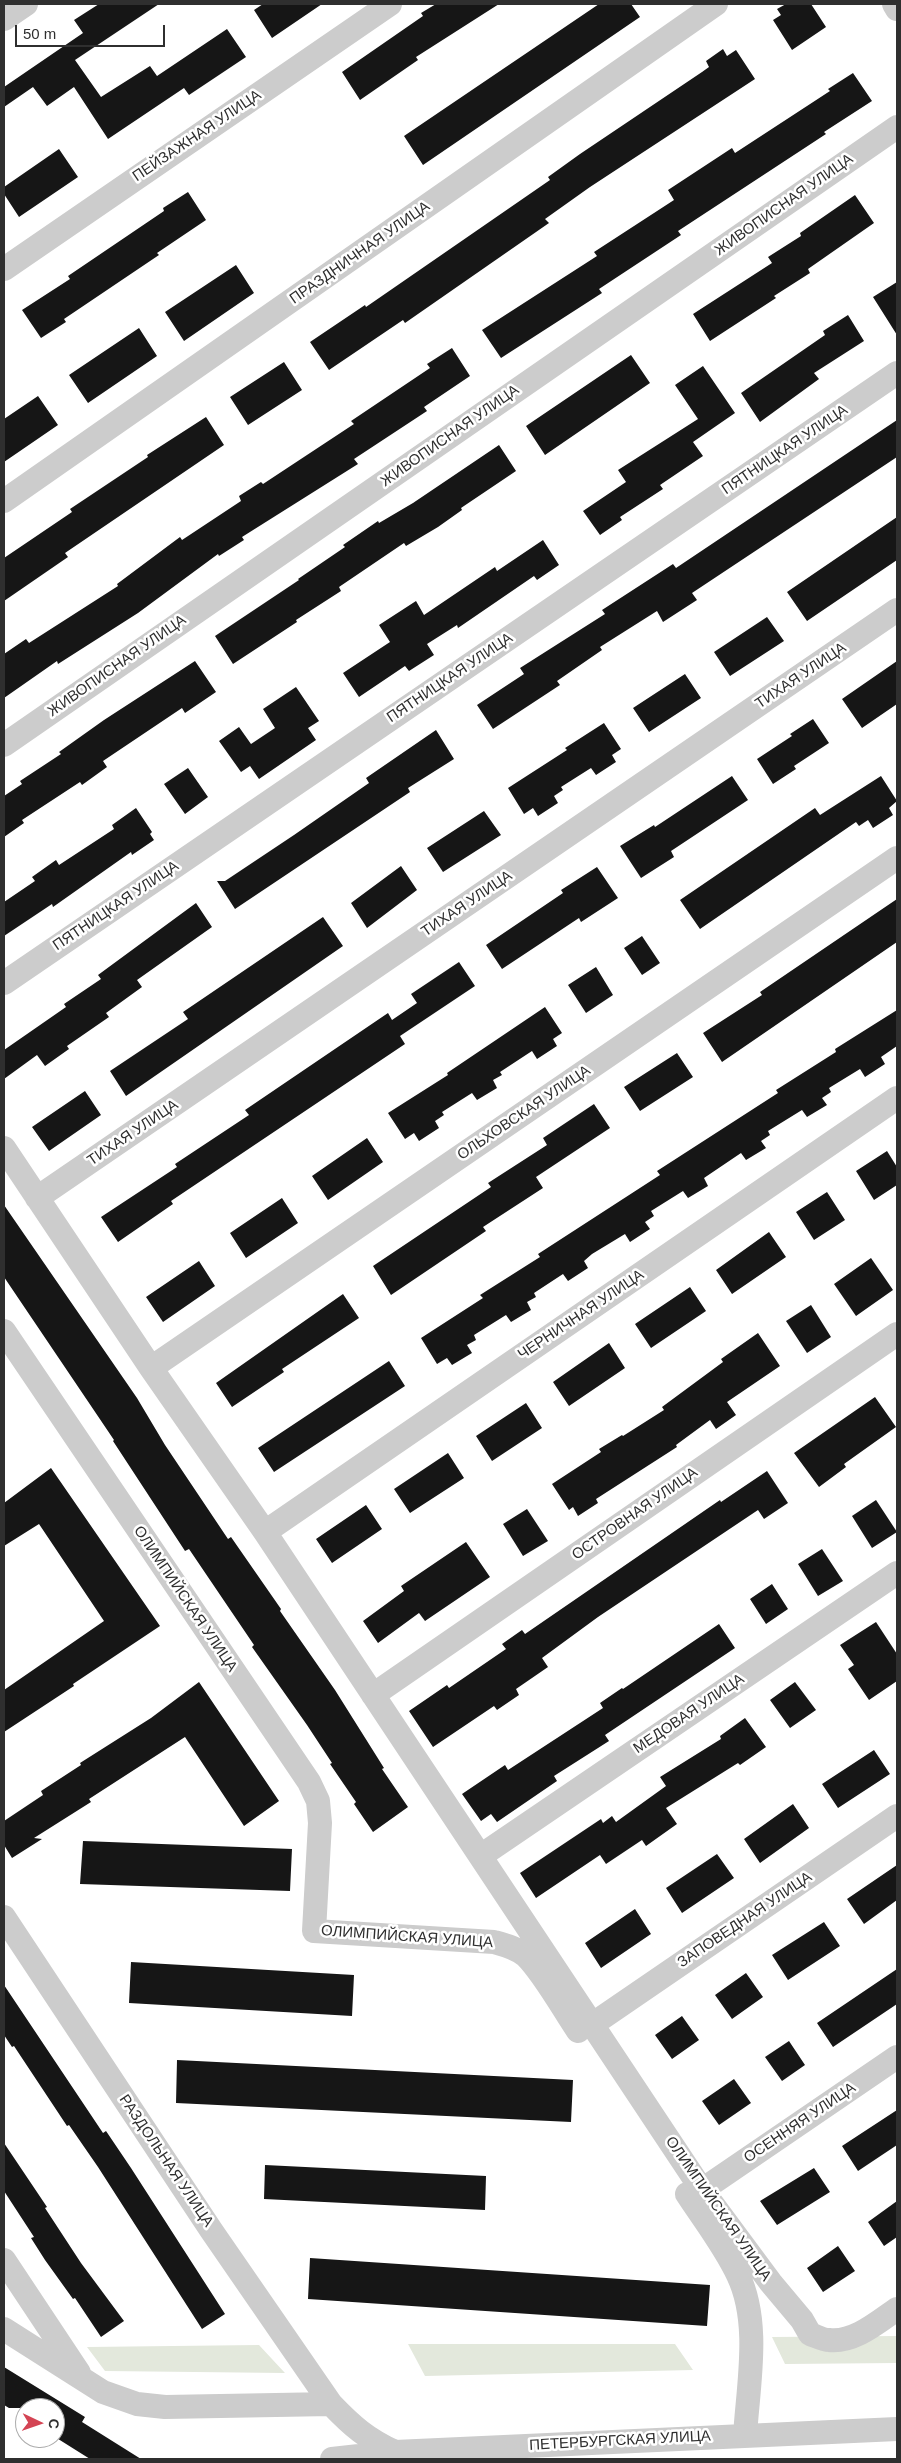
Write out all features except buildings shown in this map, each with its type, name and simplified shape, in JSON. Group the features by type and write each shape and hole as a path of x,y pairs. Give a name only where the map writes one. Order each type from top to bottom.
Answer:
{"street":[{"path":"4,19 26,4"},
{"name":"ПЕЙЗАЖНАЯ УЛИЦА","path":"4,269 390,4"},
{"name":"ПРАЗДНИЧНАЯ УЛИЦА","path":"4,501 716,4"},
{"path":"894,4 897,9"},
{"name":"ЖИВОПИСНАЯ УЛИЦА","path":"4,745 897,127"},
{"name":"ПЯТНИЦКАЯ УЛИЦА","path":"4,983 897,373"},
{"name":"ТИХАЯ УЛИЦА","path":"37,1198 897,610"},
{"name":"ОЛЬХОВСКАЯ УЛИЦА","path":"151,1368 897,858"},
{"name":"ЧЕРНИЧНАЯ УЛИЦА","path":"265,1532 897,1098"},
{"name":"ОЛИМПИЙСКАЯ УЛИЦА","path":"4,1148 151,1368 265,1532 482,1856 702,2190 771,2283 802,2320 810,2334 830,2340 853,2336 897,2309"},
{"name":"ОЛИМПИЙСКАЯ УЛИЦА","path":"4,1331 309,1782 318,1801 320,1823 314,1931 494,1942 512,1947 526,1956 599,2061 739,2276 749,2320 746,2436"},
{"name":"ОСТРОВНАЯ УЛИЦА","path":"373,1695 897,1334"},
{"name":"МЕДОВАЯ УЛИЦА","path":"482,1856 897,1573"},
{"name":"ЗАПОВЕДНАЯ УЛИЦА","path":"593,2024 897,1816"},
{"name":"РАЗДОЛЬНАЯ УЛИЦА","path":"4,1917 211,2230 330,2404"},
{"name":"ОСЕННЯЯ УЛИЦА","path":"702,2190 897,2057"},
{"path":"4,2260 84,2381"},
{"path":"4,2329 103,2392 137,2404 165,2407 330,2404"},
{"name":"ПЕТЕРБУРГСКАЯ УЛИЦА","path":"330,2404 354,2429 373,2442 395,2452 897,2429"},
{"path":"332,2459 395,2452"}],"shaded area":[{"path":"897,2336 897,2363 785,2364 772,2337"},
{"path":"408,2344 675,2344 693,2370 425,2376"},
{"path":"259,2345 285,2373 105,2371 87,2347"}]}
